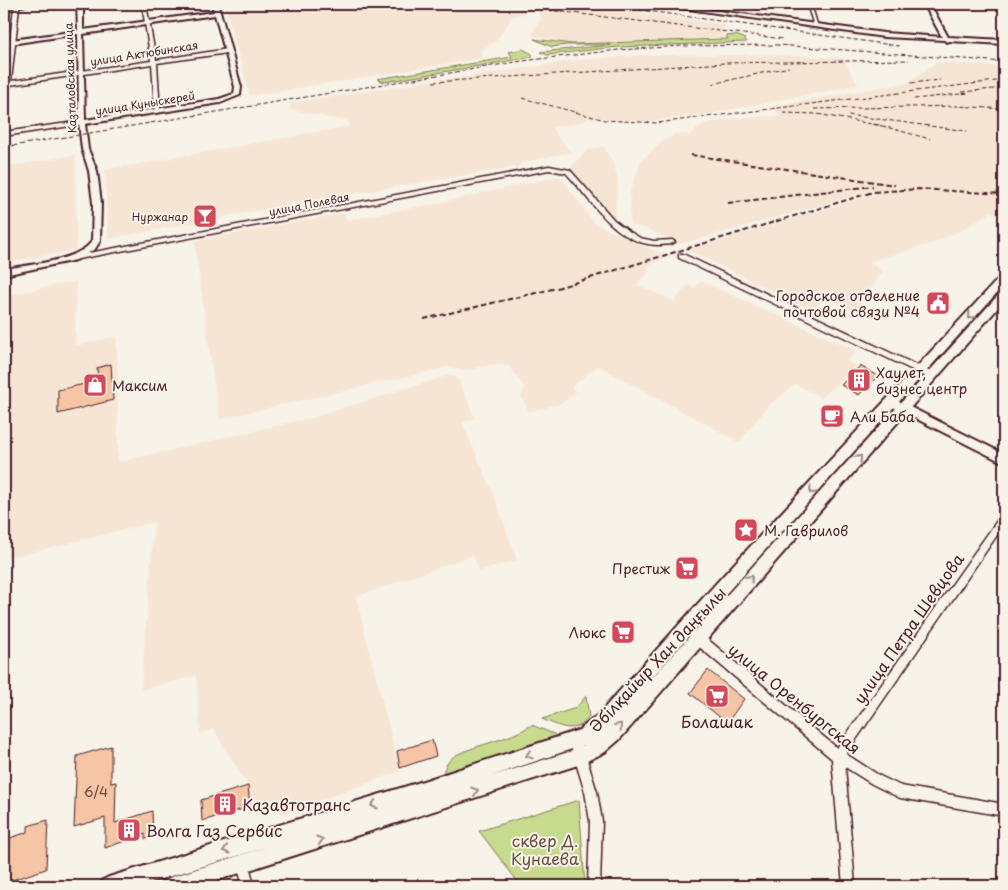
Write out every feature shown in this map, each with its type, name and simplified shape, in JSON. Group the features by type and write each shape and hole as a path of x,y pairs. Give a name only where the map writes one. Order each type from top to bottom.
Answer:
{"main road":[{"name":"Әбілқайыр Хан даңғылы","path":"109,886 417,792 606,740 692,634 926,374 1004,280"},
{"name":"Әбілқайыр Хан даңғылы","path":"926,374 1004,295"},
{"name":"Әбілқайыр Хан даңғылы","path":"171,886 244,864 578,748"}],"street":[{"path":"4,7 29,4"},
{"name":"Казталовская улица","path":"73,258 92,247 96,240 98,227 93,171 85,149 82,123 80,4"},
{"path":"144,4 154,62 158,111"},
{"path":"215,4 228,50"},
{"path":"659,4 700,7 884,35 1004,42"},
{"path":"809,4 816,26"},
{"path":"862,4 867,6 868,4"},
{"path":"927,4 947,40"},
{"path":"4,115 5,84 16,5"},
{"path":"4,43 218,13"},
{"name":"улица Актюбинская","path":"5,84 228,50"},
{"name":"улица Куныскерей","path":"4,134 230,99 239,91 228,50"},
{"name":"улица Полевая","path":"73,258 549,168 568,171 610,221 623,230 647,242 662,244 672,242"},
{"path":"681,256 926,374"},
{"path":"4,272 73,258"},
{"path":"898,405 1004,459"},
{"name":"улица Петра Шевцова","path":"838,756 1004,518"},
{"name":"улица Оренбургская","path":"692,634 838,756 876,780 900,792 1004,810"},
{"path":"578,748 596,820 594,886"},
{"path":"838,756 849,886"},
{"path":"244,864 248,886"}],"shaded area":[{"path":"224,4 541,4 530,11 512,17 497,40 480,51 482,58 250,96"},
{"path":"545,4 580,4 725,25 721,39 572,44 531,35 541,19 539,10"},
{"path":"645,55 773,55 843,58 858,85 703,115 640,122 595,117 575,124 551,127 570,152 520,163 522,166 302,202 108,239 105,170 350,126 347,119 341,120 291,110 289,103 415,84 415,82 460,78 577,60"},
{"path":"937,62 1004,67 1004,218 991,212 960,231 930,244 868,262 883,271 855,311 824,299 814,311 688,250 879,193 873,191 681,244 645,228 630,225 630,192 641,161 663,141 675,134 690,135 703,124 738,118 781,116 772,106 907,83"},
{"path":"604,146 614,165 618,180 614,221 571,169 572,165 588,150"},
{"path":"76,155 76,250 4,263 4,167"},
{"path":"560,176 594,223 660,253 664,259 649,265 647,275 631,289 637,285 674,301 688,285 694,288 701,281 857,351 847,361 856,366 822,398 796,384 768,406 739,442 598,366 571,387 576,392 562,403 529,412 521,396 525,388 509,366 495,364 468,370 448,367 219,419 194,241 344,213 348,220 438,203"},
{"path":"76,281 75,346 117,336 118,462 311,418 450,375 458,379 475,418 462,422 494,495 517,560 479,571 473,555 356,597 400,771 283,814 275,802 250,807 248,786 213,729 200,734 196,676 141,690 154,522 4,559 4,296"}],"green space":[{"path":"735,35 744,38 747,42 618,47 547,55 540,52 611,45 566,45 552,47 534,39 572,44 728,39 726,36"},
{"path":"523,49 532,54 532,57 384,82 377,79 512,57 509,52"},
{"path":"586,696 589,717 579,726 567,728 542,719 576,708"},
{"path":"532,725 558,736 443,773 448,763 456,755 513,735"},
{"name":"сквер Д. Кунаева","path":"579,800 585,886 521,886 479,831"}],"building":[{"name":"Максим","path":"111,364 113,400 58,414 58,390 98,381 97,368"},
{"name":"Хаулет, бизнес центр","path":"860,366 878,376 859,395 841,385"},
{"name":"Болашак","path":"708,670 744,699 727,723 690,693"},
{"path":"432,740 436,756 400,768 397,751"},
{"name":"Волга Газ Сервис","path":"111,746 111,783 116,782 115,823 152,811 153,837 145,839 145,834 105,848 105,818 74,827 77,756"},
{"name":"Казавтотранс","path":"248,786 250,807 202,821 201,800"},
{"path":"48,820 46,869 6,882 10,838 28,832 28,826"}],"railway":[{"path":"597,4 899,46"},
{"path":"548,10 784,39"},
{"path":"6,147 522,61 618,50 682,46 778,45 1004,62"},
{"path":"433,82 725,63 909,60"},
{"path":"712,84 789,67"},
{"path":"911,83 940,80"},
{"path":"522,98 605,120 657,123 1004,80"},
{"path":"962,92 1004,88"},
{"path":"914,99 969,93"},
{"path":"814,109 957,106 1004,109"},
{"path":"783,113 817,114 882,126"},
{"path":"848,115 967,131"},
{"path":"875,124 930,139"},
{"path":"4,147 13,145"},
{"path":"691,155 895,185"},
{"path":"728,203 873,186"},
{"path":"424,319 557,288 873,192 919,189 1004,194"}],"place":[{"name":"Нуржанар","path":"205,216"},
{"name":"Городское отделение почтовой связи №4","path":"938,303"},
{"name":"Хаулет, бизнес центр","path":"859,380"},
{"name":"Максим","path":"95,385"},
{"name":"Али Баба","path":"832,416"},
{"name":"М. Гаврилов","path":"746,530"},
{"name":"Престиж","path":"687,568"},
{"name":"Люкс","path":"623,632"},
{"name":"Болашак","path":"717,696"},
{"name":"Казавтотранс","path":"225,804"},
{"name":"Волга Газ Сервис","path":"129,830"}]}
